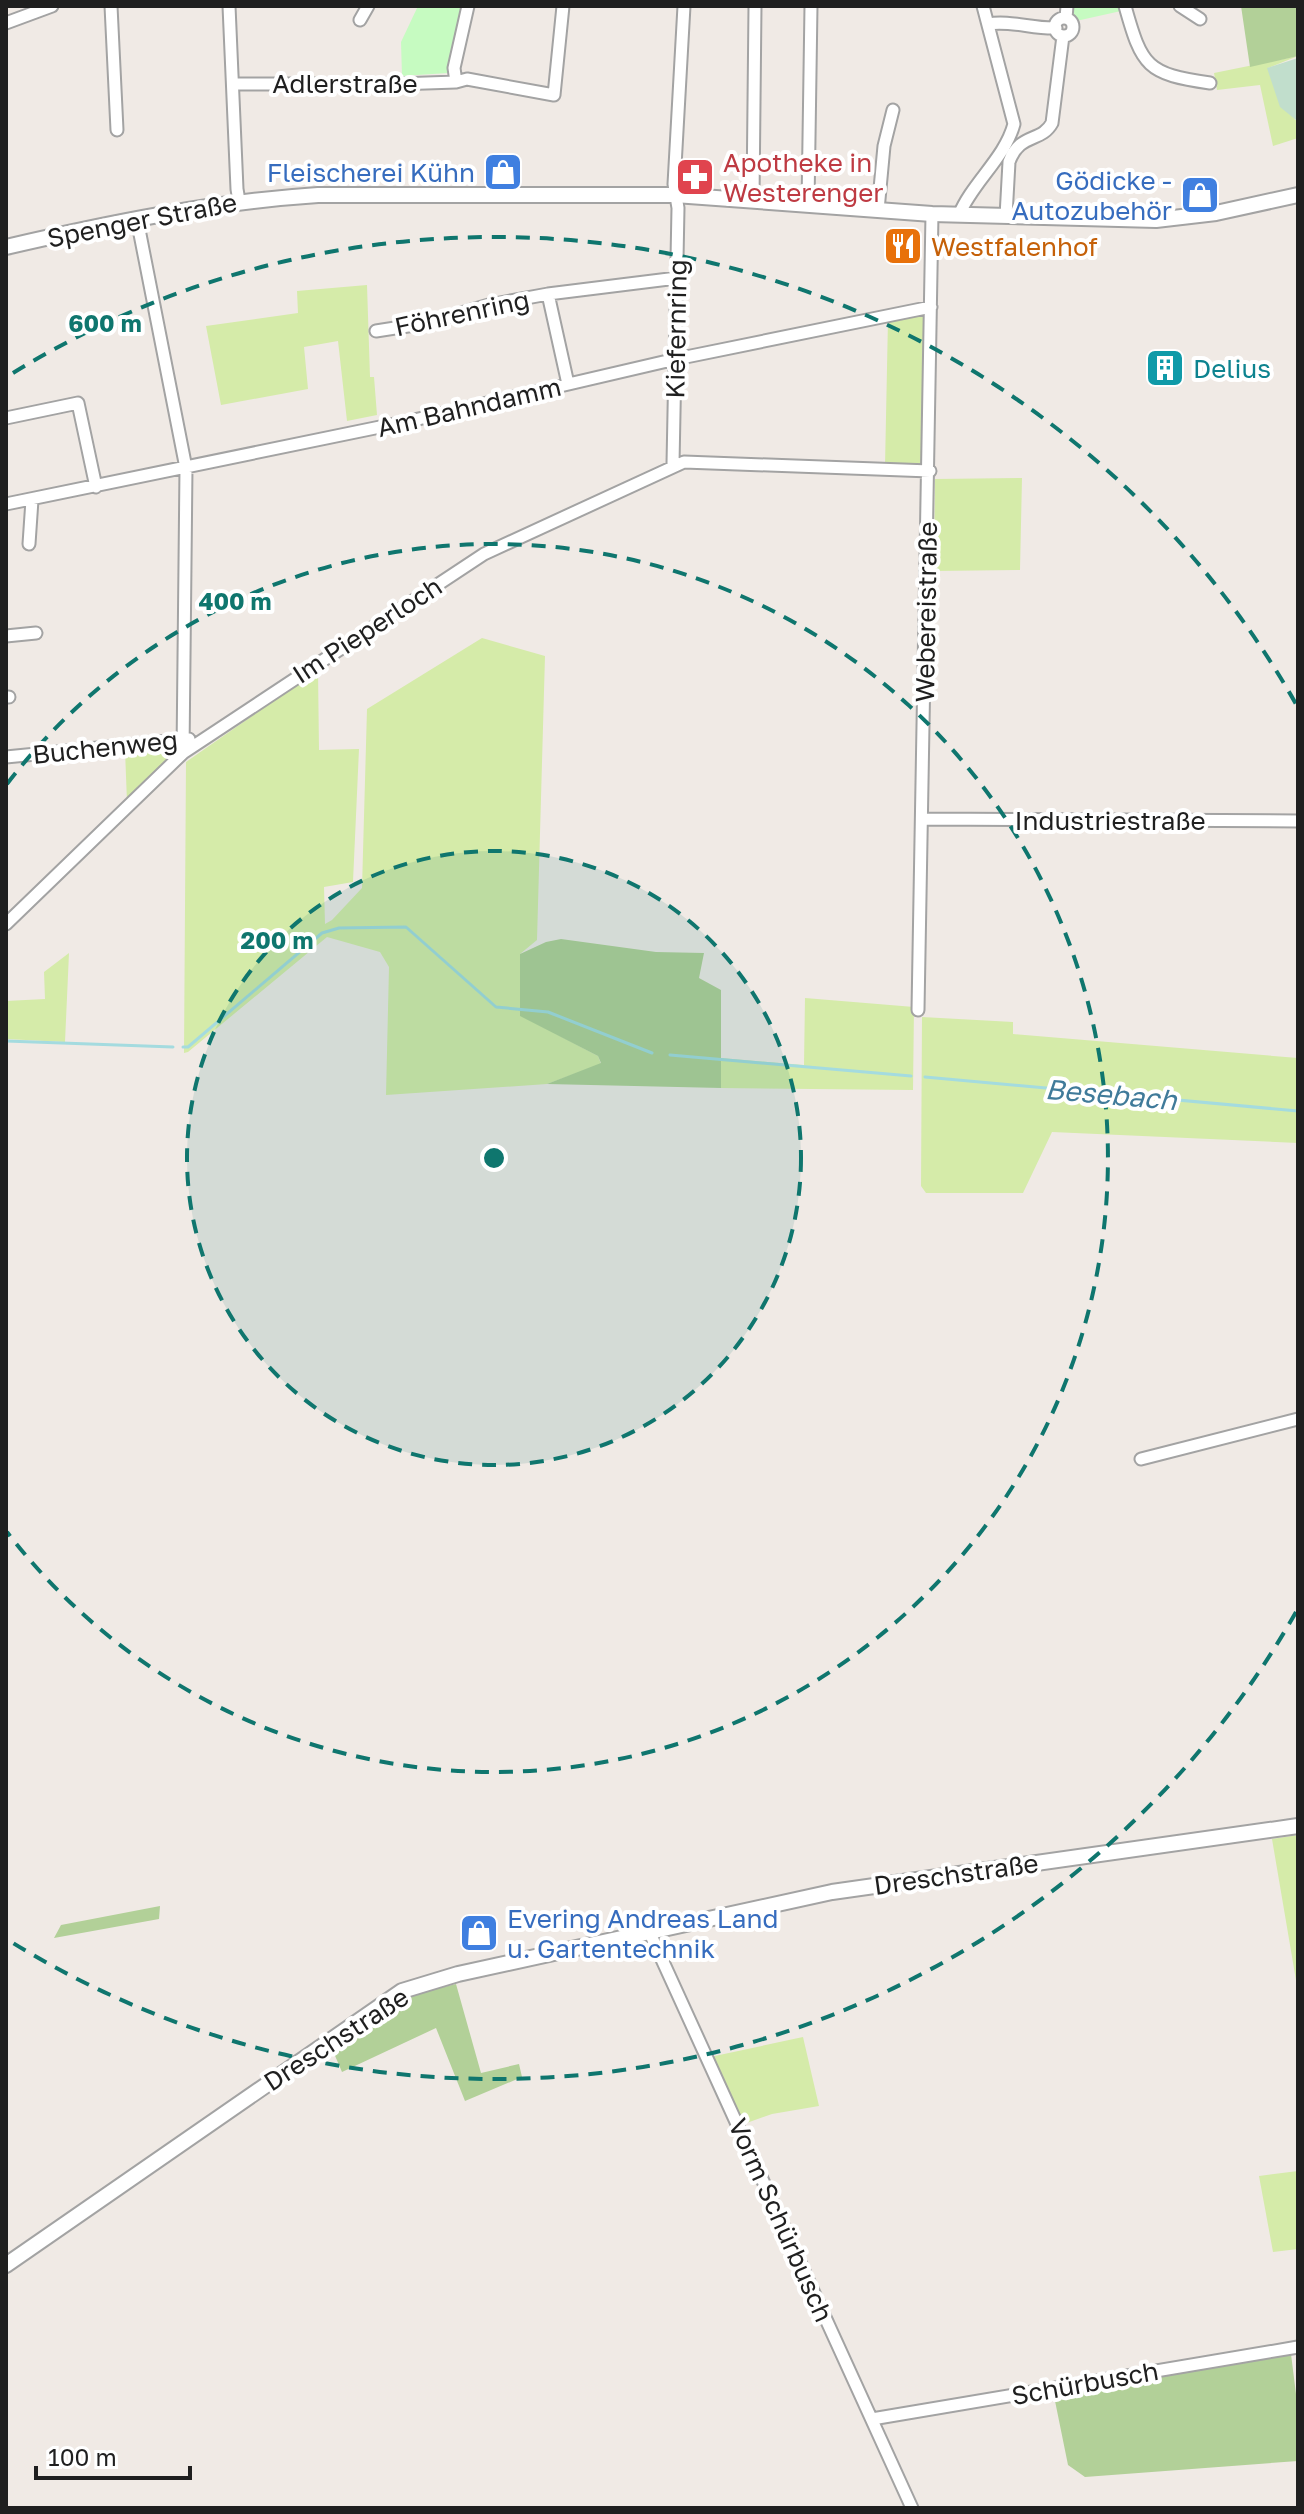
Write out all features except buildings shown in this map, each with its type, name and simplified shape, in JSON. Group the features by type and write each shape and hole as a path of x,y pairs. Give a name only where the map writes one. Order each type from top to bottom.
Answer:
{"street":[{"path":"6,23 52,6"},
{"path":"111,6 117,130"},
{"path":"229,6 239,201"},
{"path":"360,20 368,6"},
{"path":"456,82 454,68 468,6"},
{"name":"Adlerstraße","path":"233,84 456,82 467,79 554,95 563,6"},
{"name":"Kiefernring","path":"673,464 678,208 675,195 684,6"},
{"path":"753,199 755,6"},
{"path":"808,204 811,6"},
{"path":"954,214 982,180 1014,124 983,6"},
{"path":"1125,6 1141,54 1150,66 1172,78 1210,83"},
{"path":"1180,6 1200,19"},
{"path":"1006,216 1012,155 1024,140 1043,133 1052,123 1060,32 1058,21 1066,12"},
{"path":"988,24 997,22 1060,32"},
{"path":"878,210 884,146 893,110"},
{"name":"Spenger Straße","path":"6,247 239,201 318,195 675,195 932,214 1142,220 1179,218 1298,195"},
{"name":"Webereistraße","path":"918,1010 930,471 932,214"},
{"path":"6,924 184,746 186,468 137,219"},
{"name":"Föhrenring","path":"376,331 427,323 489,305 548,294 677,278"},
{"name":"Föhrenring","path":"548,294 568,384"},
{"name":"Am Bahndamm","path":"6,504 931,307"},
{"path":"6,418 78,403 96,487"},
{"name":"Im Pieperloch","path":"204,737 471,562 673,464 930,471"},
{"path":"29,544 32,500"},
{"path":"6,636 36,633"},
{"name":"Buchenweg","path":"6,757 184,746 204,737"},
{"name":"Industriestraße","path":"922,819 1298,821"},
{"path":"1141,1459 1298,1419"},
{"name":"Dreschstraße","path":"6,2265 402,1991 458,1974 832,1892 1298,1826"},
{"name":"Vorm Schürbusch","path":"649,1931 912,2508"},
{"name":"Schürbusch","path":"872,2419 1298,2347"}],"green space":[{"path":"418,6 463,6 448,73 402,76 401,42"},
{"path":"1071,6 1119,6 1121,11 1076,21 1070,11"},
{"path":"1241,6 1298,6 1298,56 1250,67"},
{"path":"1298,56 1268,68 1295,120 1298,120 1298,138 1273,146 1260,85 1217,90 1214,73"},
{"path":"1298,58 1296,120 1280,107 1267,68"},
{"path":"367,285 370,377 374,377 377,415 347,421 338,341 304,347 308,389 221,405 206,326 298,313 297,291"},
{"path":"926,310 923,466 885,466 888,319"},
{"path":"1022,478 1020,570 934,571 935,479"},
{"path":"482,638 545,656 537,940 520,954 520,1015 598,1056 601,1064 547,1084 386,1095 389,967 380,952 327,937 184,1053 186,762 318,670 319,750 359,749 353,882 324,887 325,924 362,888 367,709"},
{"path":"175,746 178,751 127,802 125,750"},
{"path":"561,939 656,952 704,953 699,978 721,990 721,1088 547,1084 601,1063 598,1056 520,1016 520,954"},
{"path":"69,953 65,1042 6,1039 6,1001 45,999 44,972"},
{"path":"805,998 914,1007 913,1090 721,1088 721,1058 804,1065"},
{"path":"922,1017 1013,1022 1013,1034 1298,1058 1298,1143 1052,1132 1023,1193 926,1193 921,1186"},
{"path":"1298,1835 1298,1992 1272,1839"},
{"path":"160,1906 159,1919 54,1938 61,1925"},
{"path":"456,1984 481,2073 519,2064 522,2077 465,2101 436,2028 342,2072 330,2044 407,1996"},
{"path":"803,2037 819,2106 772,2114 741,2125 710,2057"},
{"path":"1298,2171 1298,2249 1273,2252 1259,2176"},
{"path":"1291,2354 1298,2410 1298,2461 1085,2477 1068,2465 1054,2396"}],"waterway":[{"name":"Besebach","path":"183,1047 188,1047 322,933 339,928 406,927 496,1007 548,1012 652,1053"},
{"name":"Besebach","path":"6,1041 173,1047"},
{"name":"Besebach","path":"670,1055 911,1076"},
{"name":"Besebach","path":"925,1077 1298,1111"}],"place":[{"name":"Fleischerei Kühn","path":"503,172"},
{"name":"Apotheke in Westerenger","path":"695,177"},
{"name":"Gödicke - Autozubehör","path":"1200,195"},
{"name":"Westfalenhof","path":"903,246"},
{"name":"Delius","path":"1165,368"},
{"name":"Evering Andreas Land u. Gartentechnik","path":"479,1933"}]}
